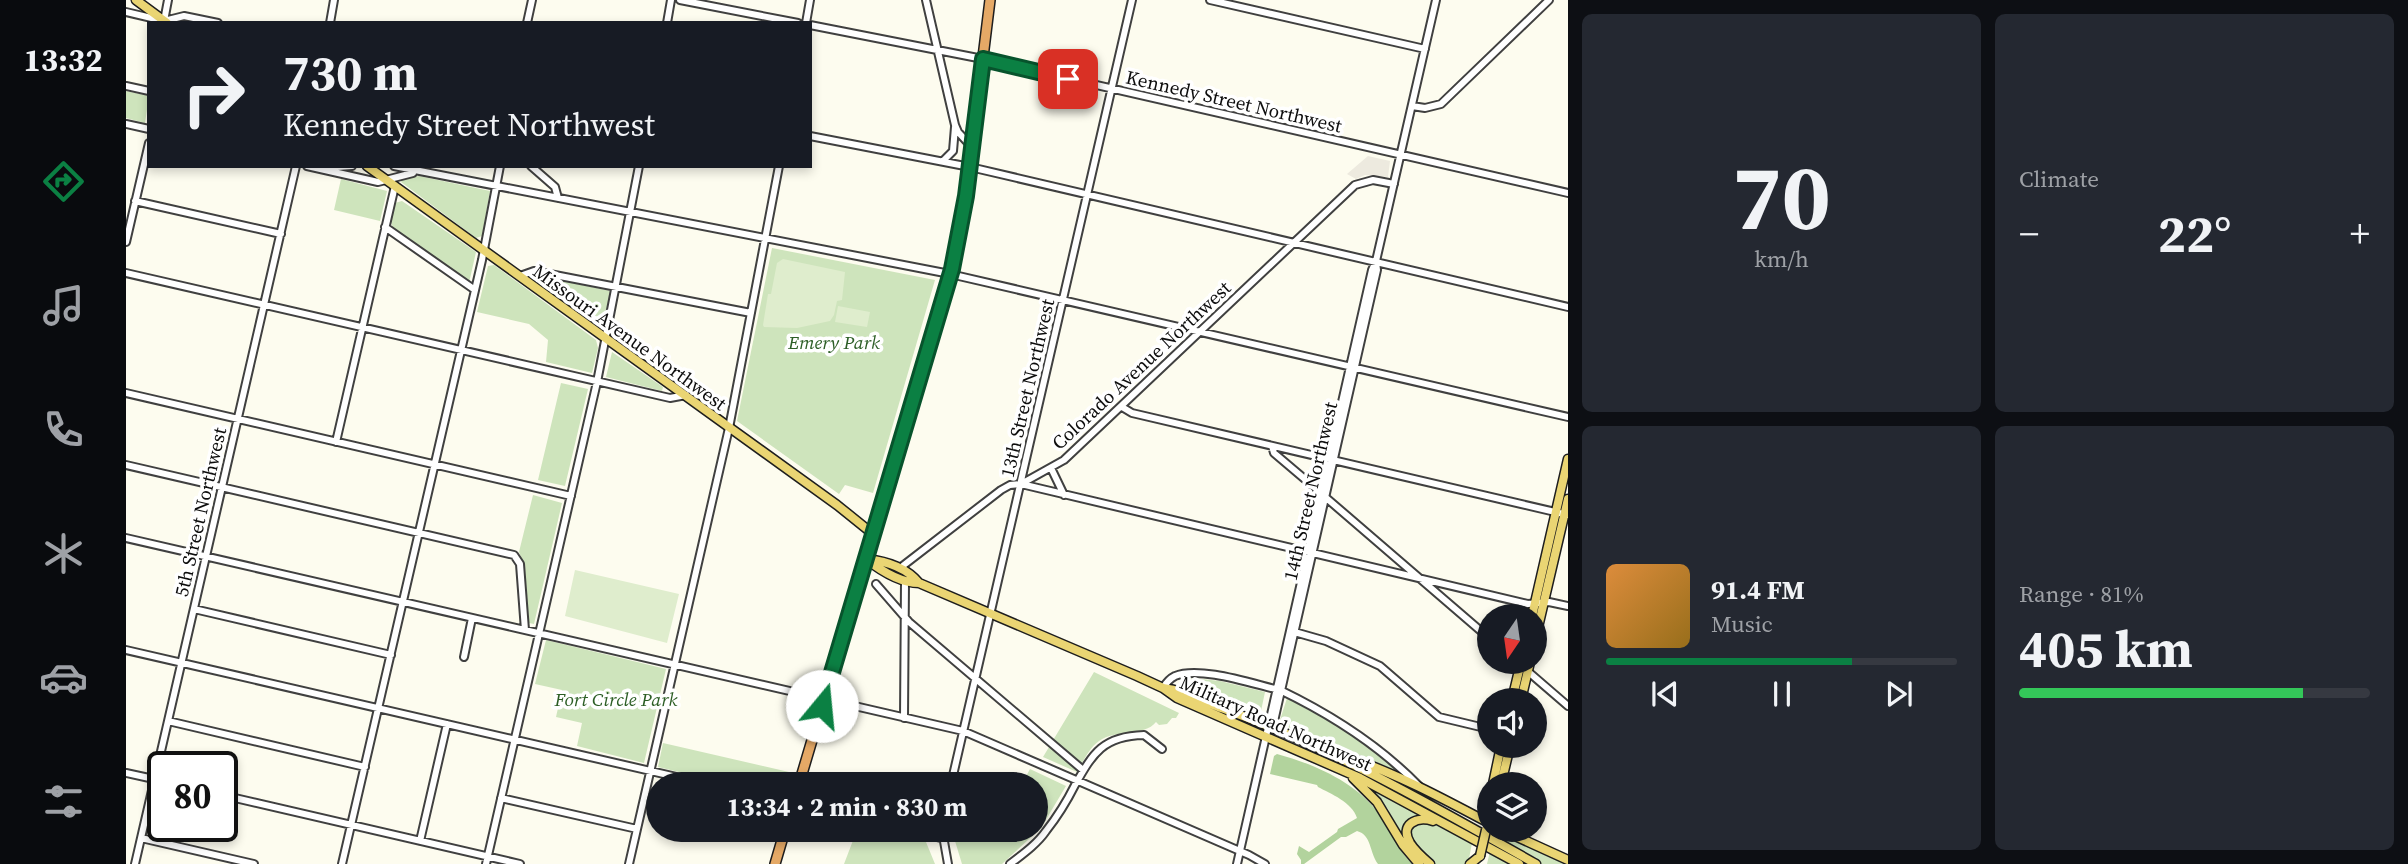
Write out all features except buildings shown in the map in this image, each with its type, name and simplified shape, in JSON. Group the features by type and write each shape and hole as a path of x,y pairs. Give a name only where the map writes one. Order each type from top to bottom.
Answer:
{"highway":[{"path":"803,772 950,274 970,167 990,0"},
{"path":"775,864 781,842"}],"main road":[{"path":"136,0 165,21"},
{"name":"Missouri Avenue Northwest","path":"370,168 686,395 873,534"},
{"path":"1563,514 1568,459"},
{"path":"1539,603 1568,499"},
{"path":"866,559 883,561 900,568 919,583"},
{"path":"866,559 879,570 905,581 919,583 1163,688"},
{"name":"Military Road Northwest","path":"1163,688 1179,690 1305,743 1380,779 1536,864"},
{"name":"Military Road Northwest","path":"1163,688 1177,698 1342,770 1519,864"},
{"path":"1305,743 1373,766 1421,787 1477,818"},
{"path":"1342,770 1377,802 1403,845 1419,864"},
{"path":"1430,864 1409,841 1408,828 1415,820 1422,818 1448,825"},
{"path":"1470,864 1479,860 1484,842"},
{"path":"1526,842 1568,860"},
{"path":"1526,842 1562,864"}],"street":[{"path":"166,21 168,0"},
{"path":"330,21 334,0"},
{"path":"527,21 532,0"},
{"path":"667,21 671,0"},
{"path":"680,0 788,21"},
{"path":"808,21 810,0"},
{"path":"926,0 955,125 972,147"},
{"name":"13th Street Northwest","path":"954,772 1132,0"},
{"path":"1210,0 1425,50"},
{"name":"14th Street Northwest","path":"1237,864 1268,726 1275,717 1278,689 1291,631 1377,270 1376,261 1436,0"},
{"path":"1412,106 1425,108 1441,104 1549,0"},
{"path":"126,12 162,21"},
{"path":"169,21 184,16 208,21"},
{"name":"Kennedy Street Northwest","path":"812,25 983,59 1568,194"},
{"path":"126,86 147,91"},
{"path":"126,124 147,129"},
{"path":"943,162 954,148 955,125"},
{"path":"812,136 970,167 1568,307"},
{"path":"126,242 147,151"},
{"name":"5th Street Northwest","path":"161,751 296,168"},
{"path":"314,168 391,184 406,173 422,172"},
{"path":"318,169 329,168"},
{"path":"403,168 950,274 1568,417"},
{"path":"342,864 475,290 500,168"},
{"path":"533,168 555,187 558,198"},
{"path":"486,860 597,382 639,168"},
{"path":"629,864 729,428 779,168"},
{"name":"Colorado Avenue Northwest","path":"900,568 1001,490 1021,484 1064,460 1355,185 1373,180 1394,184"},
{"path":"336,442 385,227 391,184"},
{"path":"135,201 281,234"},
{"path":"385,227 475,290"},
{"path":"520,276 534,271 751,313"},
{"path":"126,273 670,398 686,395"},
{"path":"126,393 571,496"},
{"path":"1122,407 1132,413 1563,514"},
{"path":"1272,446 1274,453 1477,628"},
{"path":"126,465 517,557 520,564 525,630"},
{"path":"1051,468 1064,495"},
{"path":"1021,484 1528,604 1568,606"},
{"path":"126,538 963,731 1265,864"},
{"path":"904,718 905,581"},
{"path":"876,584 904,617 1083,769"},
{"path":"194,609 391,655"},
{"path":"464,657 472,618"},
{"path":"1291,631 1326,641 1378,665 1439,717 1477,726"},
{"path":"126,650 654,772"},
{"path":"1163,688 1167,681 1176,676 1195,674 1278,689 1325,713 1360,736 1421,787"},
{"path":"1537,674 1568,706"},
{"path":"168,721 365,766"},
{"path":"420,841 447,724"},
{"path":"1010,864 1042,836 1083,769 1102,746 1121,738 1144,735 1162,749"},
{"path":"126,773 147,778"},
{"path":"501,798 637,829"},
{"path":"238,799 420,841 486,860 520,864"},
{"name":"5th Street Northwest","path":"135,864 147,811"},
{"path":"141,838 254,864"},
{"path":"943,842 948,864"}],"green space":[{"path":"126,91 147,96 145,123 126,118"},
{"path":"419,176 490,191 482,236 476,238 401,182 403,178"},
{"path":"341,179 387,191 380,221 334,210"},
{"path":"402,201 476,252 469,283 393,228 391,222 395,203"},
{"name":"Emery Park","path":"772,248 935,280 873,493 845,485 839,494 737,421"},
{"path":"783,259 845,272 842,300 837,301 830,321 797,328 764,327 768,294 771,294 777,263"},
{"path":"494,265 596,340 598,348 592,373 546,362 548,340 529,324 477,312 488,266"},
{"path":"538,276 611,291 605,325"},
{"path":"838,306 870,312 867,327 835,322"},
{"path":"612,352 663,387 662,391 606,377"},
{"path":"561,383 588,389 565,486 538,480"},
{"path":"533,495 562,503 534,624 529,623 525,568 519,552"},
{"path":"575,570 679,594 667,643 565,616"},
{"name":"Fort Circle Park","path":"546,640 666,669 644,763 577,746 582,723 556,717 562,690 535,684"},
{"path":"1094,672 1179,713 1167,724 1159,725 1156,722 1144,730 1113,735 1099,741 1089,751 1077,772 1043,757"},
{"path":"1192,678 1220,681 1265,692 1261,711 1250,712 1195,689 1187,684"},
{"path":"1287,698 1354,735 1405,776 1288,727 1280,720"},
{"name":"Fort Circle Park","path":"663,743 789,772 679,772 658,767"},
{"path":"1277,754 1319,769 1359,793 1379,814 1412,864 1378,864 1368,840 1357,831 1341,837 1301,864 1297,854 1299,846 1309,852 1357,818 1351,807 1317,785 1270,774 1274,756"},
{"path":"1048,778 1066,786 1048,816"},
{"path":"1365,785 1472,843 1468,864 1425,864 1400,835 1388,809"},
{"path":"852,842 926,842 935,864 844,864"},
{"path":"955,842 1026,842 1002,864 962,864"},
{"path":"1492,842 1536,842 1568,856 1568,864 1487,864"}],"shaded area":[{"path":"1368,156 1390,161 1388,177 1365,175 1356,179 1347,174"}],"route":[{"path":"822,706 952,269 966,196 983,59 1068,79"}]}
